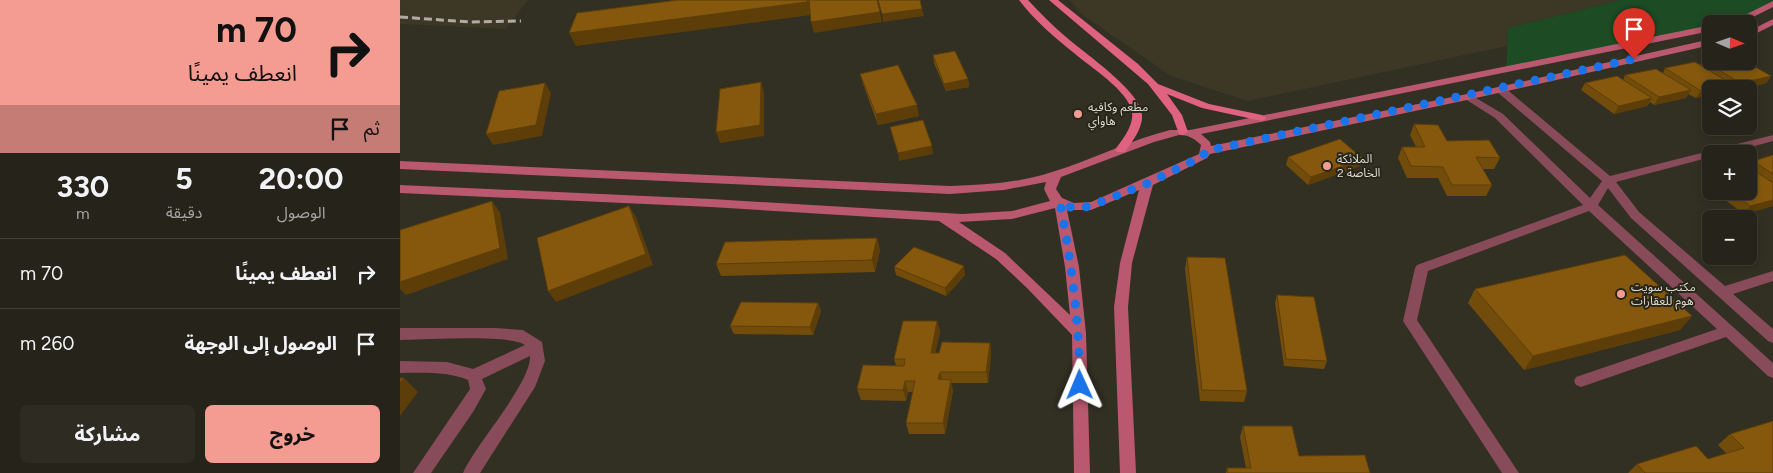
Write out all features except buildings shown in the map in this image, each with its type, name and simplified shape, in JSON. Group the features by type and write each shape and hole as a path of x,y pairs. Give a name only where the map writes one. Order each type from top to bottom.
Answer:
{"main road":[{"path":"1023,0 1064,40 1123,90 1133,102 1137,112 1136,123 1121,150"},
{"path":"1053,0 1066,13 1156,86 1176,110 1186,132"},
{"path":"1156,86 1206,106 1262,118"}],"street":[{"path":"1750,15 1773,4"},
{"path":"1758,30 1773,22"},
{"path":"400,165 950,190 1005,186 1057,175 1166,134 1262,118 1702,30"},
{"path":"1206,151 1702,44"},
{"path":"1500,89 1608,180 1635,215 1773,337"},
{"path":"1467,96 1499,116 1591,206 1773,372"},
{"path":"1057,175 1051,182 1049,189 1052,197 1070,207 1082,208 1093,205 1146,184 1203,156 1206,151 1206,144 1200,137 1186,132"},
{"path":"1511,473 1410,321 1422,268 1591,206 1608,180 1773,138"},
{"path":"1128,473 1122,307 1126,263 1146,184"},
{"path":"400,190 702,202 987,218 1021,213 1060,203"},
{"path":"1060,203 1072,267 1079,332 1082,473"},
{"path":"938,215 968,231 1003,256 1079,332"},
{"path":"1723,292 1773,276"},
{"path":"1581,381 1728,331"},
{"path":"400,334 496,334 523,336 537,346"},
{"path":"474,376 537,346"},
{"path":"471,473 527,387 538,361 537,346"},
{"path":"400,368 443,367 461,370 474,376 478,389 468,407 421,473"}],"shaded area":[{"path":"400,0 528,0 506,29 400,24"},
{"path":"1069,0 1621,0 1508,28 1507,46 1248,101 1171,76 1084,16"}],"green space":[{"path":"1621,0 1773,0 1773,4 1750,15 1702,15 1702,30 1506,69 1508,28"}],"railway":[{"path":"400,17 470,22 521,21"}],"place":[{"name":"مطعم وكافيه هاواي","path":"1078,114"},
{"name":"الملائكة الخاصة 2","path":"1327,166"},
{"name":"مكتب سويت هوم للعقارات","path":"1621,294"}],"route":[{"path":"1080,385 1079,332 1072,267 1060,203 1070,207 1082,208 1093,205 1146,184 1203,156 1206,151 1634,59"}]}
